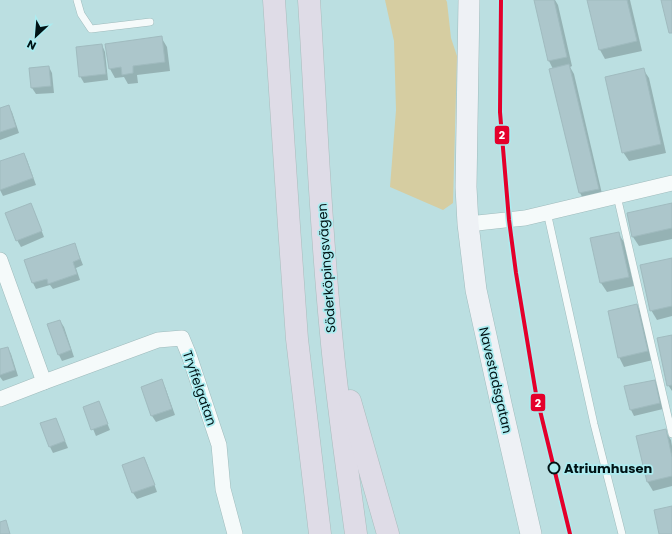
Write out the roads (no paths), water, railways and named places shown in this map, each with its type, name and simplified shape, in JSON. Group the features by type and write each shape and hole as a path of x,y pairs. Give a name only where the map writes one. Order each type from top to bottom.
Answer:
{"highway":[{"path":"274,0 297,339 320,534"},
{"name":"Söderköpingsvägen","path":"309,0 321,208 331,332 356,534"},
{"path":"331,332 388,534"}],"street":[{"name":"Navestadsgatan","path":"469,0 466,187 468,224 476,290 531,534"},
{"path":"468,224 525,218 672,183"},
{"path":"0,260 44,382"},
{"name":"Tryffelgatan","path":"0,399 158,340 182,338 190,355 219,445 224,489 235,534"}],"lane":[{"path":"77,0 81,14 91,29 150,22"},
{"path":"617,196 672,434"},
{"path":"547,212 594,424 622,534"}],"place":[{"name":"Atriumhusen","path":"554,468"}]}
